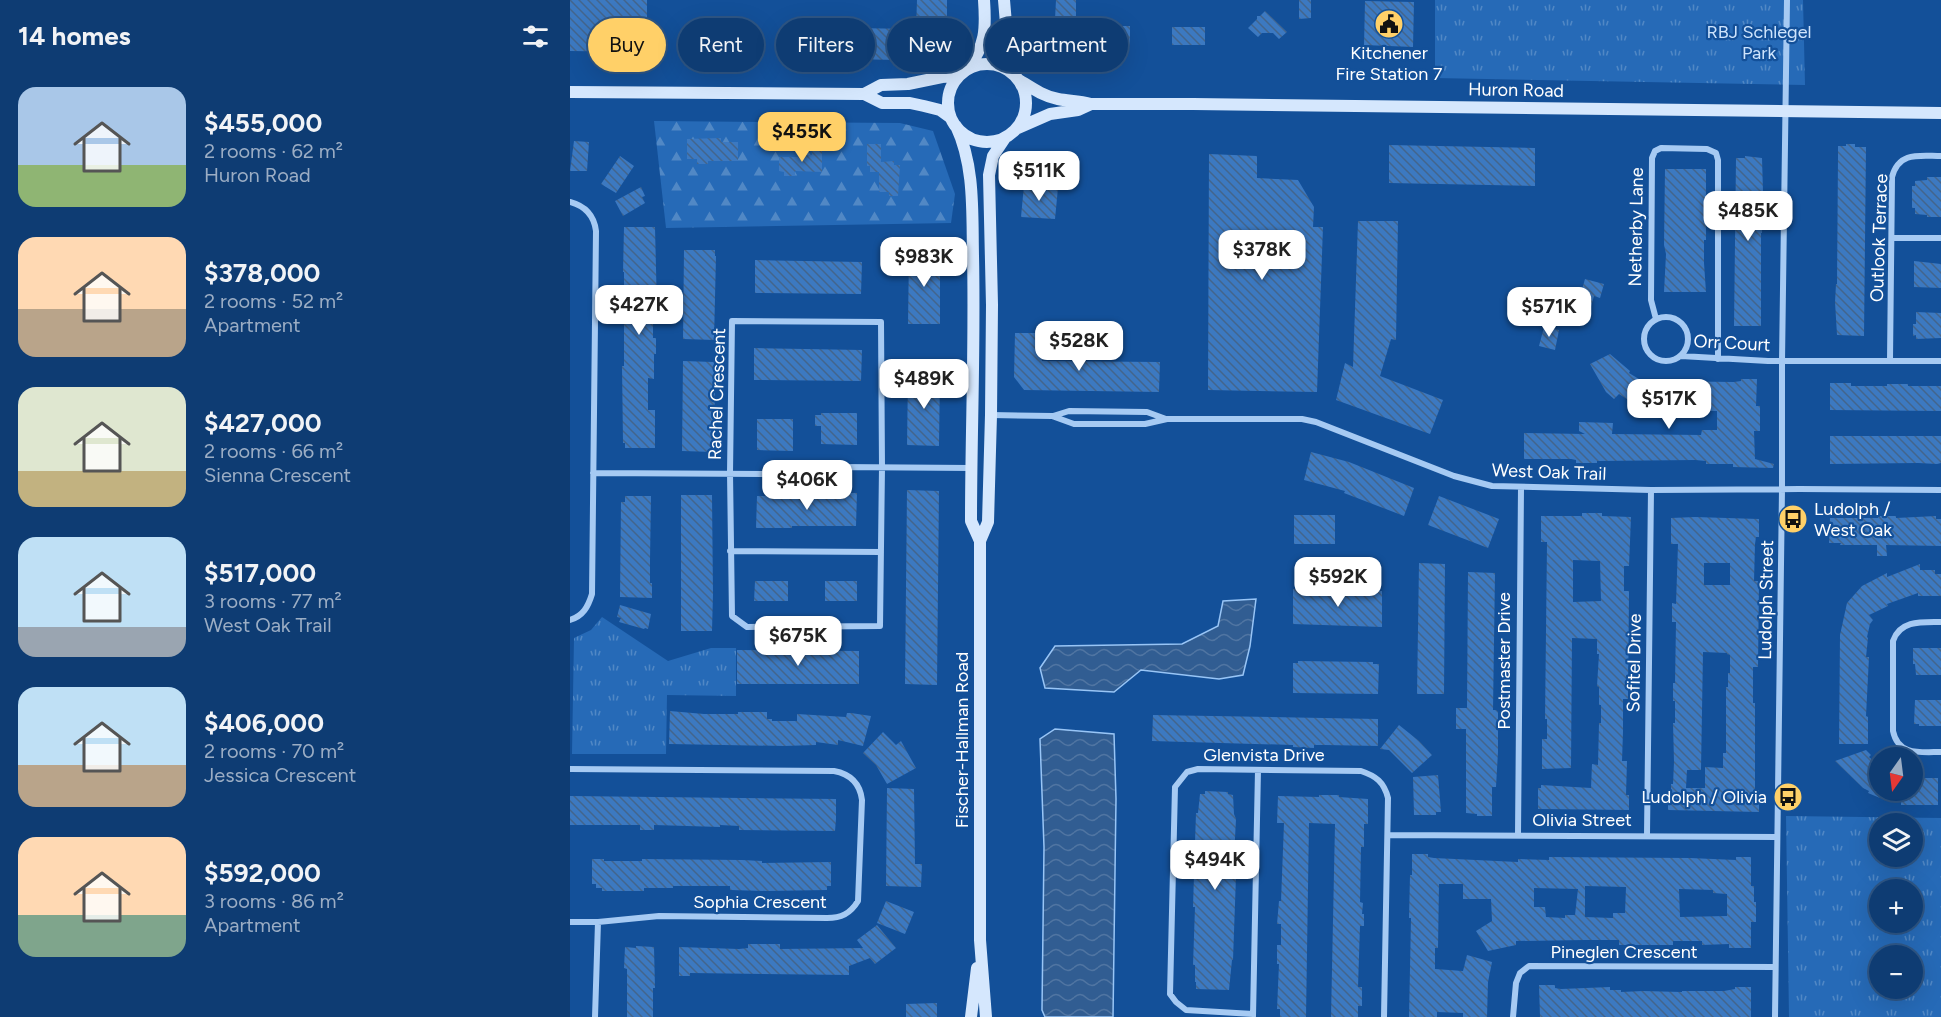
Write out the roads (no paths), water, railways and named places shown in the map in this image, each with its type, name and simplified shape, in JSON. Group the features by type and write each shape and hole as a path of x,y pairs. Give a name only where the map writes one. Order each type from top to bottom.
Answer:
{"main road":[{"path":"953,122 948,104 951,89 977,56 986,23 984,0"},
{"path":"1004,0 1006,18"},
{"path":"864,94 881,85 908,84 962,73 977,65 985,64"},
{"path":"570,92 864,94 882,103 910,103 940,110 964,134 974,140 986,142 1005,138 1018,128 1024,116 1025,93 1019,80 1011,72"},
{"name":"Huron Road","path":"1019,80 1050,97 1078,100 1090,104 1941,113"},
{"name":"Huron Road","path":"1018,128 1050,114 1078,110 1090,104"},
{"name":"Fischer-Hallman Road","path":"953,122 962,140 971,189 975,309 971,521 980,541"},
{"name":"Fischer-Hallman Road","path":"986,1017 980,940 980,541 988,522 991,415 992,305 989,175 993,156 1005,138"},
{"path":"974,376 984,386 984,404 991,415"},
{"name":"Fischer-Hallman Road","path":"971,1017 980,940"}],"street":[{"name":"Ludolph Street","path":"1775,1017 1787,0"},
{"name":"Netherby Lane","path":"1656,319 1651,300 1652,158 1655,151 1661,148 1707,149 1716,153 1718,160 1718,359"},
{"name":"Outlook Terrace","path":"1890,360 1892,177 1895,168 1905,158 1941,156"},
{"path":"570,202 588,212 596,231 592,594 583,613 570,620"},
{"path":"1893,238 1941,238"},
{"name":"Orr Court","path":"1681,356 1687,347 1688,340 1684,326 1671,318 1656,319 1645,332 1644,339 1650,353 1662,360 1681,356 1782,361 1941,361"},
{"name":"Rachel Crescent","path":"730,473 732,321 882,322 882,467"},
{"name":"West Oak Trail","path":"991,415 1052,416 1069,411 1147,412 1167,419"},
{"name":"West Oak Trail","path":"1052,416 1074,424 1145,424 1167,419 1302,419 1316,422 1468,481 1492,486 1651,490 1941,490"},
{"path":"593,474 778,474 838,467 971,468"},
{"path":"730,473 732,616 747,627 880,626 882,467"},
{"name":"Postmaster Drive","path":"1518,834 1521,488"},
{"name":"Sofitel Drive","path":"1647,835 1651,490"},
{"path":"730,551 881,552"},
{"path":"1941,622 1916,622 1896,633 1893,641 1893,731 1895,740 1913,752 1941,752"},
{"name":"Sophia Crescent","path":"570,769 834,771 849,776 861,794 858,901 854,908 843,916 826,918 659,916 598,922 570,922"},
{"name":"Glenvista Drive","path":"1253,1015 1186,1010 1170,994 1175,787 1187,772 1198,769 1361,771 1374,776 1386,789 1388,835 1384,1017"},
{"path":"1253,1015 1258,770"},
{"name":"Olivia Street","path":"1388,835 1777,837"},
{"path":"595,1017 598,922"},
{"name":"Pineglen Crescent","path":"1513,1017 1516,982 1520,973 1529,966 1774,967"}],"water":[{"path":"1256,599 1250,646 1243,675 1219,679 1141,670 1114,692 1045,688 1040,668 1055,646 1182,644 1218,626 1223,601"},
{"path":"1055,729 1114,734 1116,799 1113,1017 1045,1017 1042,1010 1044,847 1040,739"}],"place":[{"name":"Kitchener Fire Station 7","path":"1389,24"},
{"name":"Ludolph / West Oak","path":"1793,519"},
{"name":"Ludolph / Olivia","path":"1788,797"}],"park label":[{"name":"RBJ Schlegel Park","path":"1759,42"}]}
